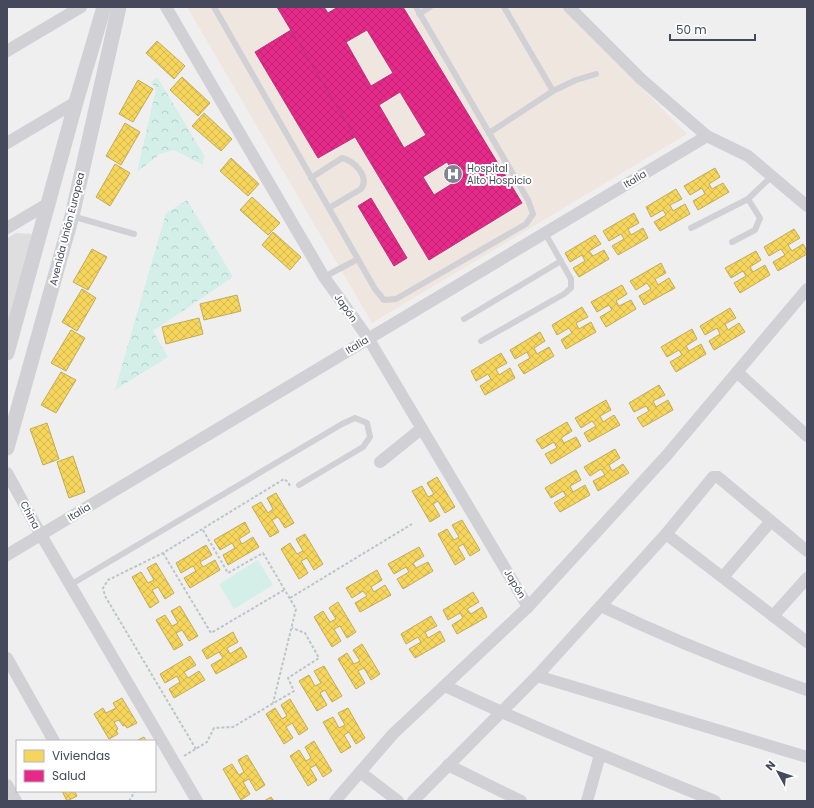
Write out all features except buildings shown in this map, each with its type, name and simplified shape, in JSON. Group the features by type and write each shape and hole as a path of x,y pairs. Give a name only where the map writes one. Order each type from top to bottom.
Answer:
{"street":[{"path":"7,51 81,7"},
{"path":"7,353 76,102 104,7"},
{"name":"Avenida Unión Europea","path":"7,448 72,216 118,7"},
{"name":"Japón","path":"166,7 324,277 368,338 528,607"},
{"path":"569,7 641,79 707,136 748,156 807,206"},
{"path":"7,143 76,102"},
{"name":"Italia","path":"7,555 707,136"},
{"path":"7,228 49,203"},
{"path":"335,801 393,734 528,607 667,455 807,289"},
{"path":"737,372 807,436"},
{"path":"380,462 421,429"},
{"name":"China","path":"7,473 41,535 197,801"},
{"path":"413,801 537,676 666,534 713,476 716,476 807,551"},
{"path":"723,577 771,521"},
{"path":"666,534 807,642"},
{"path":"773,616 807,578"},
{"path":"601,606 657,632 719,658 807,690"},
{"path":"7,658 53,740"},
{"path":"537,676 807,756"},
{"path":"445,686 501,712 715,801"},
{"path":"587,801 600,754"},
{"path":"448,765 521,801"},
{"path":"360,772 398,801"},
{"path":"7,785 16,801"}],"lane":[{"path":"214,7 375,289 384,300 396,299 526,224 533,214 528,200 416,7"},
{"path":"419,14 430,7"},
{"path":"504,7 553,91"},
{"path":"489,133 553,91 576,80 596,74"},
{"path":"311,178 342,158 349,160 357,166 361,172 364,179 364,185 361,189 329,208"},
{"path":"691,228 748,199 772,176"},
{"path":"732,242 755,230 760,218 748,199"},
{"path":"72,216 134,234"},
{"path":"481,341 564,294 571,288 571,278 545,233"},
{"path":"324,277 358,259"},
{"path":"464,319 561,261"},
{"path":"70,585 342,424 355,418 367,423 370,437 363,447 299,485"}],"path":[{"path":"196,749 105,596 103,588 108,580 163,553 203,530 284,479 294,488 299,485"},
{"path":"290,598 412,524"},
{"path":"203,530 228,573 263,553 296,609 273,703"},
{"path":"163,553 211,633 284,589"},
{"path":"174,762 207,742 214,728 232,727 294,691 288,678 319,658 305,633 292,628"},
{"path":"129,801 134,792"}],"shaded area":[{"name":"Hospital Alto Hospicio","path":"187,7 562,7 687,134 372,323"},
{"path":"16,233 32,234 10,321 7,320 7,238"}],"green space":[{"path":"157,77 204,155 203,165 174,150 160,154 137,172 156,89 151,82"},
{"path":"187,200 233,277 153,331 168,357 115,390 166,213"},
{"path":"258,560 273,585 234,609 219,584"}],"place":[{"name":"Hospital Alto Hospicio","path":"453,174"}]}
